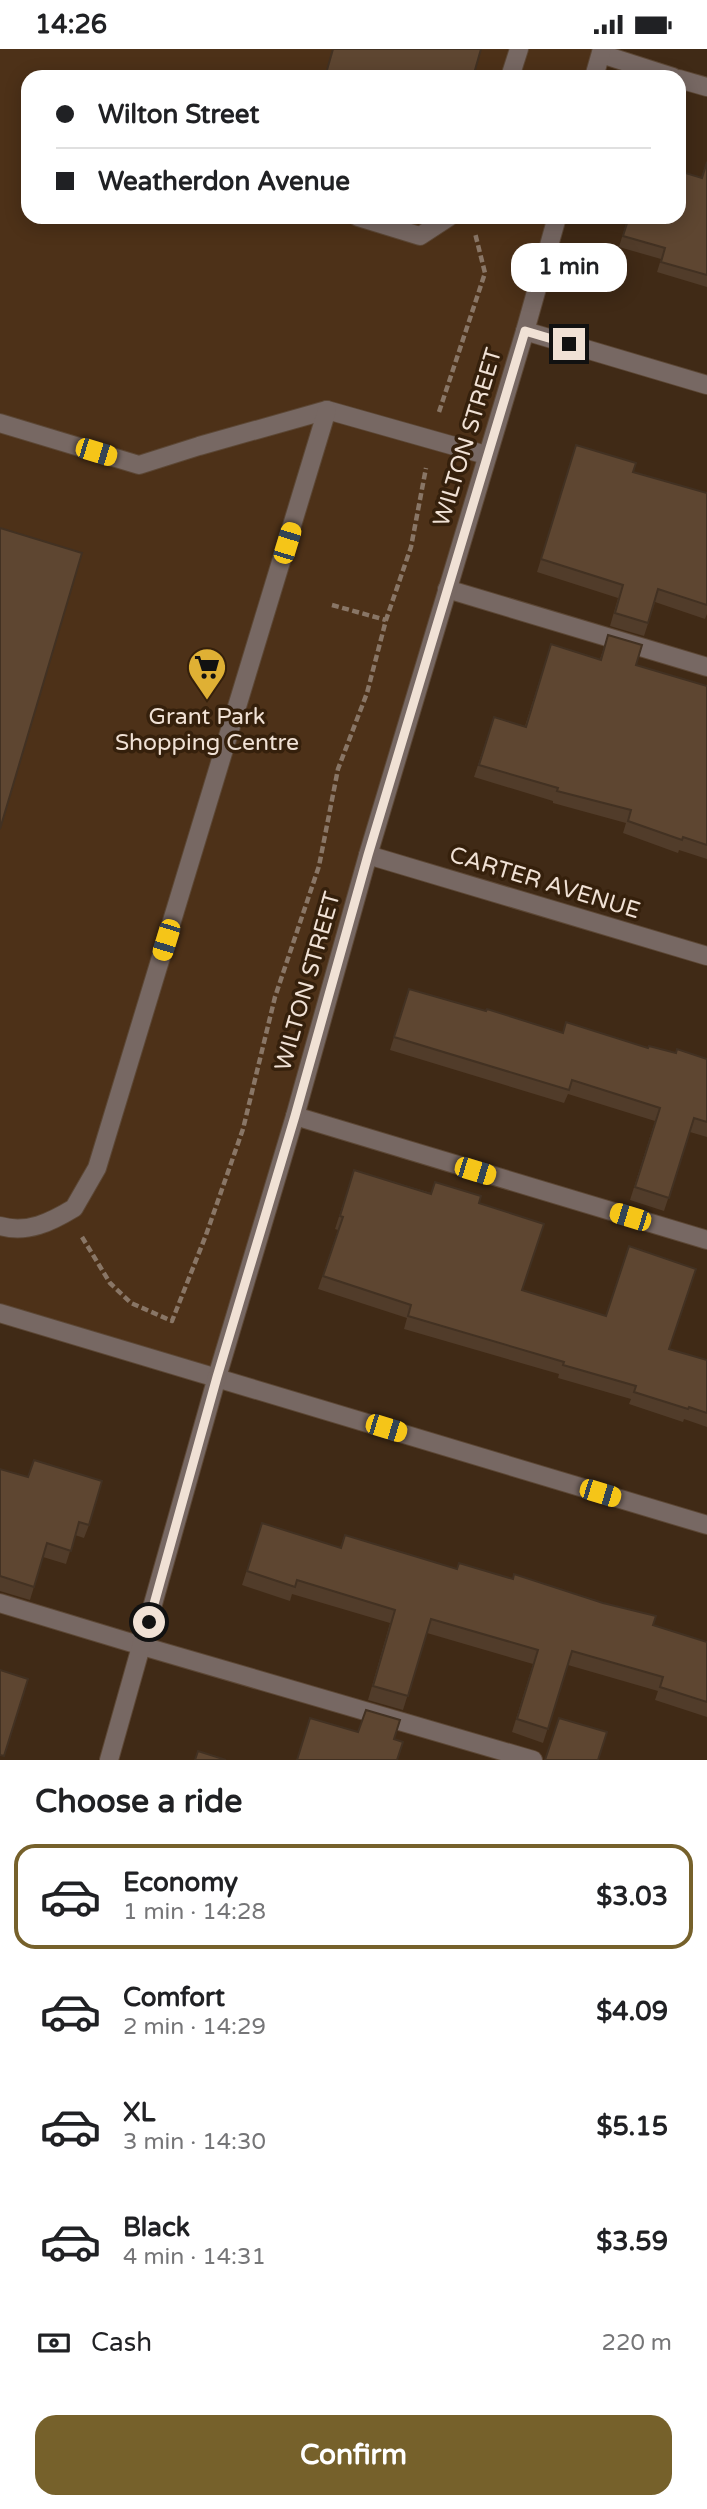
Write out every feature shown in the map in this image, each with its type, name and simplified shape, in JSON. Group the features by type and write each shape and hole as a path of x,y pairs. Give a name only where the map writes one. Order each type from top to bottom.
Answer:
{"street":[{"path":"512,70 519,49"},
{"path":"596,70 601,51 654,70"},
{"path":"686,81 707,87"},
{"path":"381,224 420,236 438,224"},
{"name":"WILTON STREET","path":"109,1760 368,855 555,224"},
{"path":"525,331 707,385"},
{"path":"0,1226 10,1229 46,1225 74,1208 97,1168 327,410"},
{"path":"0,423 139,465 327,410 486,455"},
{"path":"447,589 707,667"},
{"name":"CARTER AVENUE","path":"368,855 707,956"},
{"path":"295,1116 707,1240"},
{"path":"0,1313 707,1525"},
{"path":"0,1602 533,1760"}],"path":[{"path":"67,1212 110,1283 131,1303 172,1321 243,1129 275,997 319,866 338,769 367,693 386,620 411,547 432,440 447,383 485,273 475,229"},
{"path":"332,605 386,620"}],"shaded area":[{"name":"Grant Park Shopping Centre","path":"0,49 602,49 596,70 21,70 21,224 555,224 217,1377 0,1313"}],"building":[{"path":"333,49 481,49 475,70 327,70"},
{"path":"707,162 707,275 661,262 665,248 623,236 627,224 686,224 686,173 702,178"},
{"path":"576,445 636,463 633,472 707,493 707,605 658,589 648,623 615,613 623,585 541,559"},
{"path":"0,528 82,553 0,829"},
{"path":"608,635 642,645 636,665 707,686 707,845 683,837 682,840 628,821 631,810 557,791 558,788 479,765 494,717 526,727 551,644 601,660"},
{"path":"409,989 486,1011 487,1009 563,1033 566,1022 648,1048 649,1046 676,1053 677,1049 707,1059 707,1122 694,1118 669,1198 635,1187 660,1108 572,1080 569,1090 394,1037"},
{"path":"354,1170 431,1194 435,1182 481,1196 479,1203 544,1224 522,1290 606,1316 629,1246 696,1269 669,1349 707,1360 707,1413 634,1392 636,1386 563,1365 564,1362 408,1316 411,1305 323,1276 343,1217 340,1216"},
{"path":"34,1460 102,1481 89,1525 79,1522 71,1551 47,1543 34,1587 0,1576 0,1469 28,1477"},
{"path":"262,1523 341,1548 345,1535 457,1569 459,1563 513,1579 514,1574 603,1603 656,1616 653,1625 707,1642 707,1702 660,1687 663,1677 572,1651 548,1729 517,1719 538,1650 431,1619 408,1696 373,1686 395,1610 297,1580 295,1587 247,1571"},
{"path":"0,1670 28,1679 4,1756 0,1755"},
{"path":"366,1710 400,1720 394,1739 403,1742 397,1760 297,1760 310,1718 358,1732"},
{"path":"559,1718 607,1732 598,1760 545,1760"},
{"path":"198,1751 226,1760 195,1760"}],"place":[{"name":"Grant Park Shopping Centre","path":"207,701"}],"route":[{"path":"149,1622 368,855 525,331 569,344"}]}
